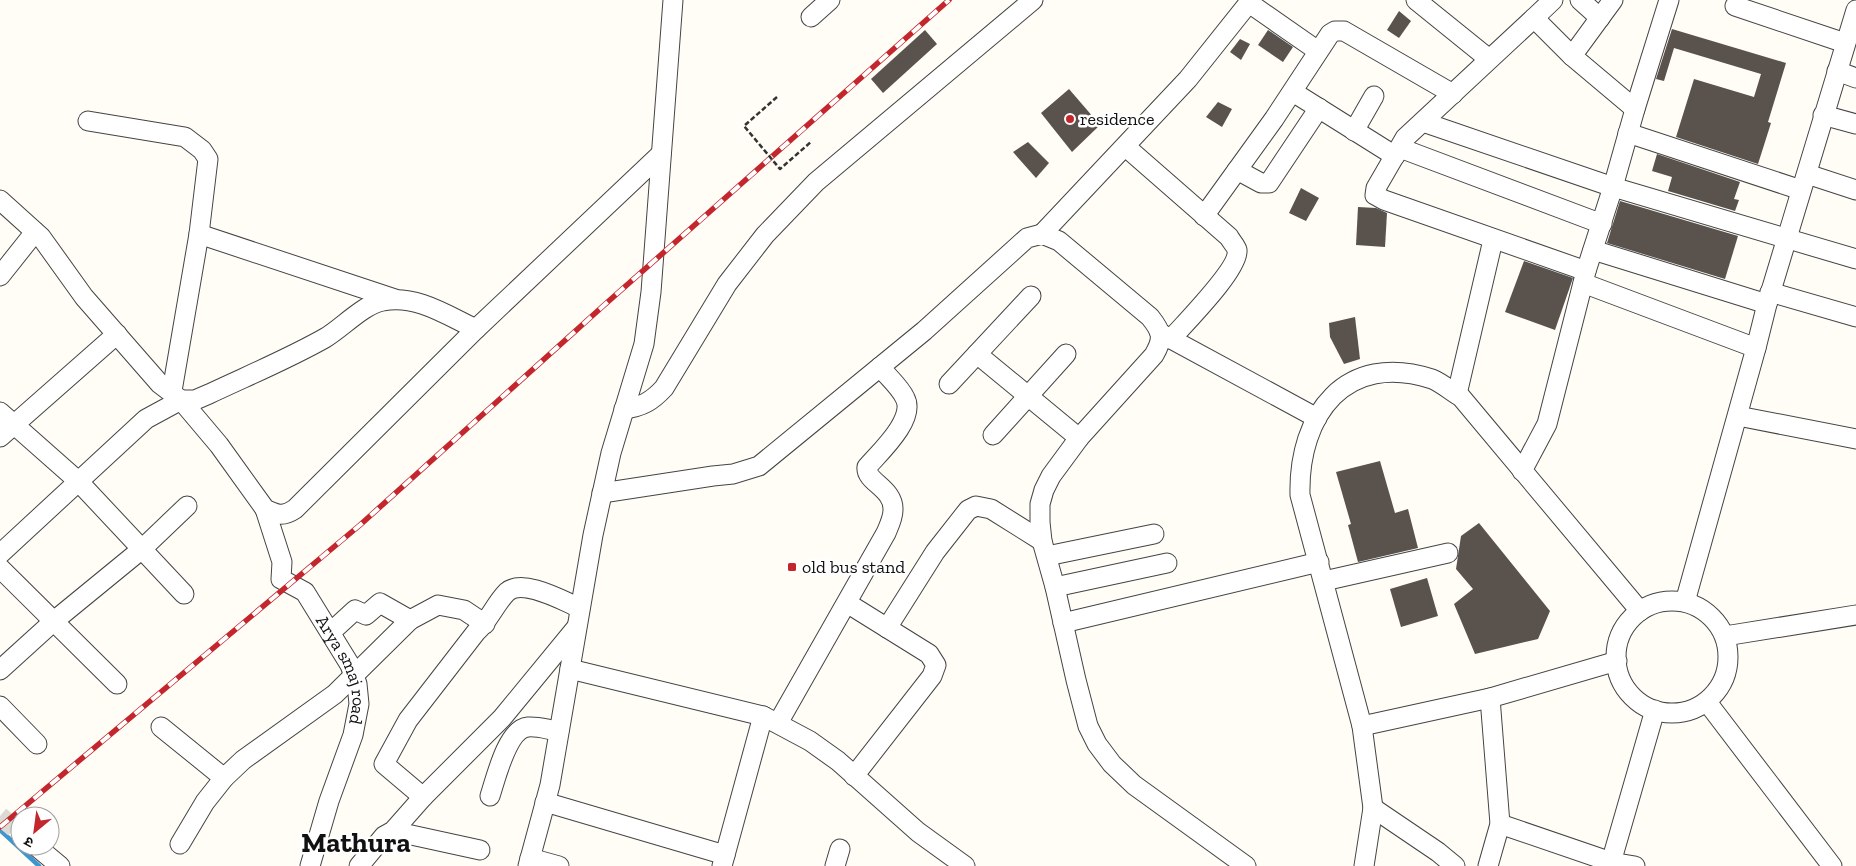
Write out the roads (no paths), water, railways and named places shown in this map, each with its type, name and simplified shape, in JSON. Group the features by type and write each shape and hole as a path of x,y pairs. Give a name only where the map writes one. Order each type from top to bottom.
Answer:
{"street":[{"path":"559,866 529,862 545,802 602,493 611,454 644,344 651,292 673,0"},
{"path":"811,17 830,0"},
{"path":"624,409 639,407 654,398 664,388 727,284 765,235 816,182 1033,0"},
{"path":"1416,0 1489,59"},
{"path":"1553,0 1406,138 1376,188 1375,195 1378,198 1493,240 1756,348"},
{"path":"1580,0 1600,18"},
{"path":"1572,56 1613,0"},
{"path":"1522,471 1547,424 1585,277 1614,187 1635,109 1669,0"},
{"path":"602,493 733,474 759,466 880,368 1027,238 1042,234 1188,79 1250,2 1318,51"},
{"path":"1736,6 1845,43"},
{"path":"1534,18 1572,56 1635,109"},
{"path":"1685,602 1738,416 1769,298 1845,43 1855,18"},
{"path":"1204,216 1293,92 1318,51 1335,30 1344,31 1453,94"},
{"path":"1837,71 1856,78"},
{"path":"1293,92 1354,131 1397,152 1602,224"},
{"path":"1354,131 1374,96"},
{"path":"1238,170 1260,183 1269,183 1319,108"},
{"path":"1823,115 1856,124"},
{"path":"0,554 146,419 176,396 208,159 202,150 185,138 88,121"},
{"path":"1423,122 1614,187 1856,259"},
{"path":"1628,133 1804,182 1856,190"},
{"path":"1126,147 1229,237 1237,249 1236,257 1228,274 1166,336 1154,355 1079,438 1051,476 1040,504 1040,522 1044,549 1055,587 1088,726 1097,744 1112,764 1134,785 1246,866"},
{"path":"0,200 35,232 84,297 160,384 176,396 219,445 265,509 277,515 287,514 294,509 476,329 660,154"},
{"path":"0,276 35,232"},
{"path":"199,234 399,300"},
{"path":"1042,234 1059,241 1145,312 1166,336 1317,418"},
{"path":"1457,394 1493,240"},
{"path":"1593,250 1769,298 1856,317"},
{"path":"949,384 1031,296"},
{"path":"176,396 195,400 209,394 327,337 354,316 382,300 399,300 425,304 476,329"},
{"path":"0,437 7,418 117,334"},
{"path":"977,354 1079,438"},
{"path":"992,436 1066,354"},
{"path":"545,802 724,860 770,720 847,603 886,534 893,510 891,498 869,476 867,467 899,428 906,416 908,405 904,396 880,368"},
{"path":"1364,866 1373,808 1362,726 1300,495 1300,473 1310,430 1326,403 1339,389 1356,380 1376,373 1407,373 1434,380 1457,394 1640,611"},
{"path":"1738,416 1856,439"},
{"path":"7,418 78,481 184,594"},
{"path":"0,670 54,622 142,549 188,506"},
{"path":"887,628 935,552 968,510 976,506 991,509 1044,549 1154,534"},
{"name":"Arya smaj road","path":"265,509 282,562 281,579 306,592 331,632 350,665 359,704 353,735 310,866"},
{"path":"1324,581 1448,554"},
{"path":"1063,623 1319,562"},
{"path":"1055,587 1167,563"},
{"path":"0,568 117,684"},
{"path":"423,797 384,764 408,720 476,632 485,624 507,592 519,586 529,588 580,608"},
{"path":"1666,601 1685,602 1702,609 1716,621 1725,636 1729,654 1727,672 1719,688 1707,702 1682,712 1673,713 1655,710 1638,702 1625,688 1618,670 1616,651 1621,633 1632,617 1640,611 1648,606 1666,601"},
{"path":"331,632 355,610 366,615 380,602 410,620"},
{"path":"847,603 929,654 934,660 935,670 854,776"},
{"path":"180,844 204,802 224,778 243,760 335,694 410,620 438,605 464,610 485,624"},
{"path":"1725,636 1856,615"},
{"path":"360,866 384,836 393,831 423,797 502,718 577,627"},
{"path":"1362,726 1490,698 1617,661"},
{"path":"570,669 770,720 810,741 838,761 918,832 964,866"},
{"path":"1488,866 1500,824 1490,698"},
{"path":"1707,702 1832,866"},
{"path":"0,706 37,744"},
{"path":"1611,864 1655,710"},
{"path":"490,796 507,748 518,731 527,727 559,731"},
{"path":"161,728 224,778"},
{"path":"1373,808 1438,852 1455,866"},
{"path":"1500,824 1611,864 1635,866"},
{"path":"393,831 480,850"},
{"path":"48,856 60,866"}],"waterway":[{"path":"0,830 39,866"}],"tunnel":[{"path":"0,816 10,824"}],"railway":[{"path":"0,827 360,525 602,307 949,0"}],"place":[{"name":"residence","path":"1070,119"},
{"name":"old bus stand","path":"792,567"}],"district":[{"name":"Mathura","path":"356,842"}]}
